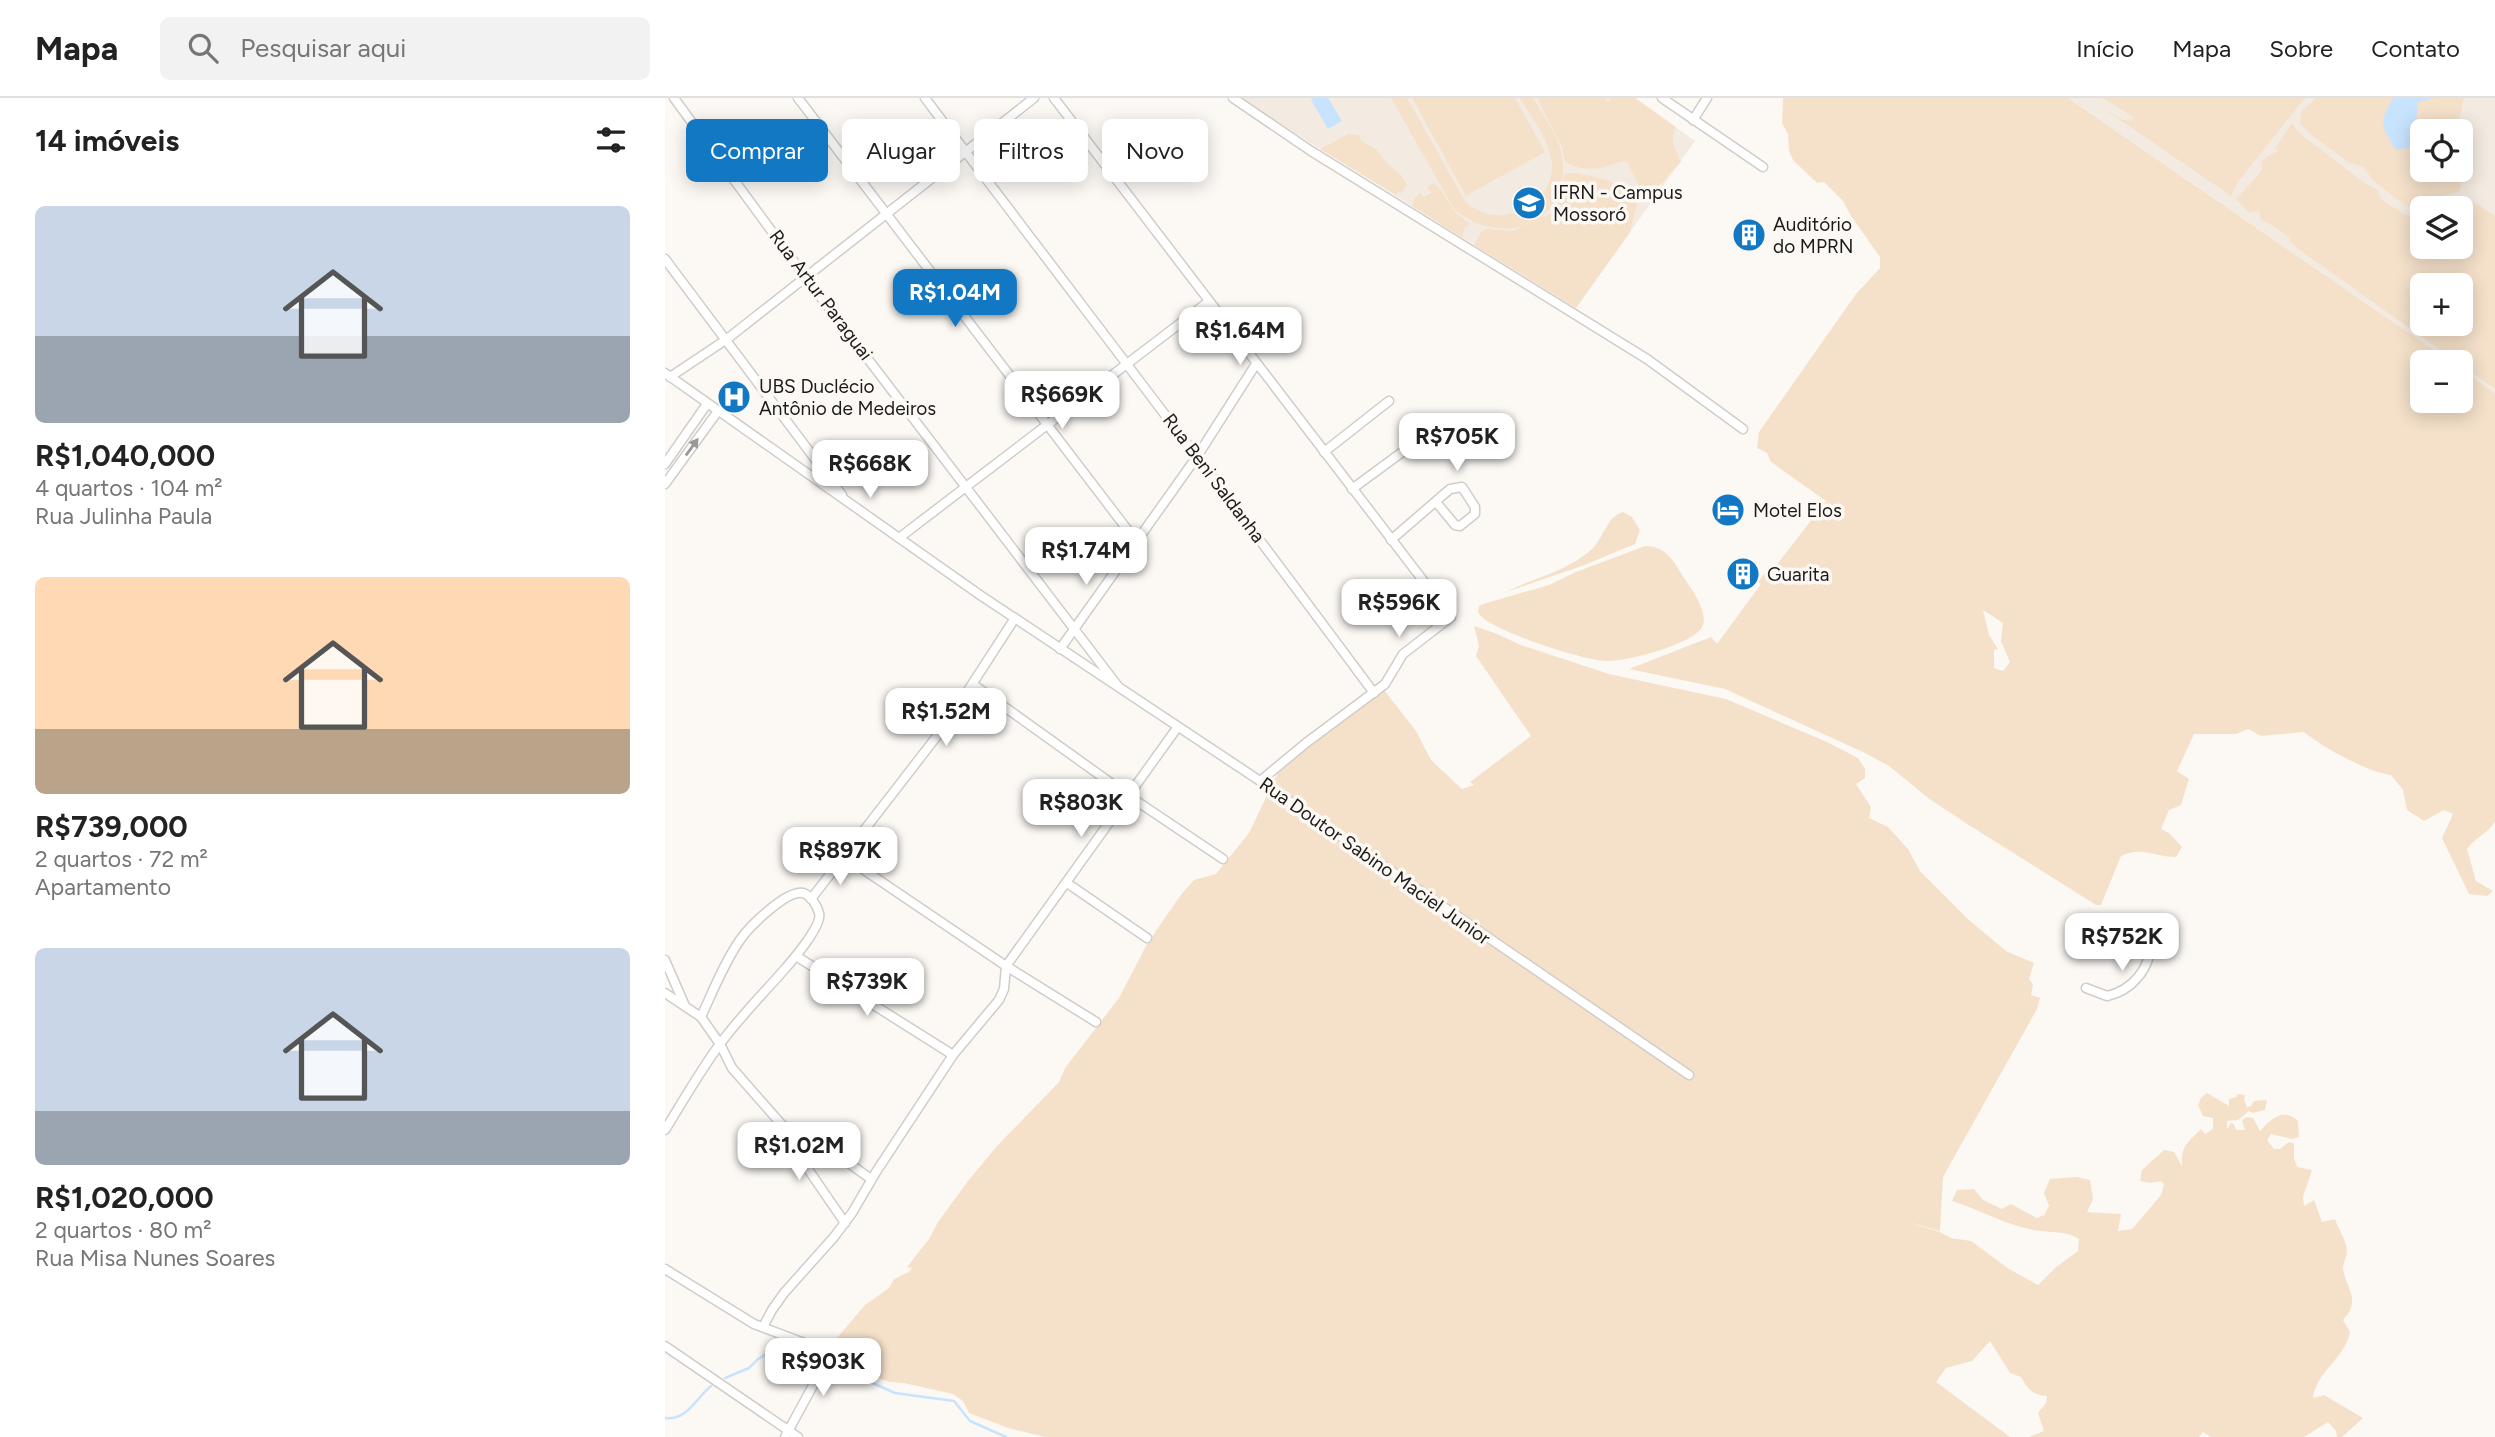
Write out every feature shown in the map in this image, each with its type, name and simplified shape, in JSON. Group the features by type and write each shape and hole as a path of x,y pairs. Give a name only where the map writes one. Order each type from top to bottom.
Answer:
{"street":[{"name":"Rua Artur Paraguai","path":"674,98 806,278 1122,691"},
{"path":"798,98 1136,541"},
{"name":"Rua Beni Saldanha","path":"925,98 1198,455 1374,693"},
{"path":"667,375 727,339 1034,98"},
{"path":"1054,98 1451,617 1403,654 1385,684 1260,781"},
{"path":"1233,98 1311,151 1647,359 1743,429"},
{"path":"1662,98 1763,166"},
{"path":"1693,120 1707,98"},
{"path":"665,260 848,502"},
{"path":"899,538 1208,302"},
{"path":"1060,649 1198,455 1256,364"},
{"name":"Rua Doutor Sabino Maciel Junior","path":"667,375 1014,618 1260,781 1689,1075"},
{"path":"1324,452 1389,401"},
{"path":"665,464 707,404"},
{"path":"666,481 718,411"},
{"path":"1352,489 1420,439"},
{"path":"1391,540 1450,489 1462,487 1475,507 1475,514 1460,526 1455,525 1436,502"},
{"path":"811,899 891,798 974,685 1014,618"},
{"path":"974,685 1129,796 1223,859"},
{"path":"764,1327 783,1293 845,1223 953,1055 1001,997 1006,966 1177,728"},
{"path":"845,857 1006,966 1096,1022"},
{"path":"1067,883 1147,938"},
{"path":"665,1130 720,1044 796,956 820,921 819,912 808,895 797,893 768,911 752,925 740,940 701,1017"},
{"path":"2086,988 2107,996 2125,989 2147,963 2151,950 2149,942"},
{"path":"796,956 953,1055"},
{"path":"665,960 685,1006"},
{"path":"665,993 701,1017 720,1044 732,1068 782,1125 788,1140 845,1223"},
{"path":"782,1125 836,1154 871,1180"},
{"path":"665,1269 743,1318 820,1349 817,1378 787,1434"},
{"path":"665,1346 787,1434 798,1437"}],"shaded area":[{"name":"IFRN - Campus Mossoró","path":"1241,98 1635,98 1695,141 1576,308"},
{"path":"1391,98 1407,98 1465,201 1477,210 1491,215 1506,215 1532,204 1543,194 1549,181 1552,166 1548,148 1520,98 1533,98 1558,141 1562,156 1562,179 1556,199 1545,213 1530,223 1512,228 1493,228 1473,221 1454,209"},
{"path":"1412,98 1515,98 1545,152 1466,196"},
{"path":"1537,98 1605,98 1608,102 1610,98 1635,98 1676,127 1673,141 1681,162 1654,191 1643,193 1627,162 1593,169 1571,165 1565,162 1562,147"},
{"path":"1783,98 2068,98 2434,350 2410,350 2410,413 2473,413 2473,377 2495,393 2495,822 2467,849 2476,881 2493,891 2487,896 2469,894 2442,838 2453,814 2444,810 2424,821 2407,810 2403,790 2391,775 2371,770 2346,758 2304,732 2261,736 2248,729 2236,734 2194,734 2177,771 2189,779 2181,805 2169,810 2161,829 2169,833 2182,847 2176,857 2142,852 2121,856 2101,905 2096,905 1972,827 1928,798 1889,766 1865,753 1725,689 1629,669 1711,637 1717,644 1761,584 1758,582 1768,569 1772,571 1826,501 1771,462 1767,453 1757,448 1759,432 1856,294 1880,268 1880,257 1843,201 1824,182 1817,183 1793,160 1789,151 1788,134 1782,123","holes":["1983,610 2003,623 2001,641 2010,662 2003,671 1994,668 1994,650 1998,649 1989,635"]},
{"path":"2068,98 2495,98 2495,393 2473,377 2473,350 2434,350 2413,336 2473,336 2473,273 2410,273 2410,334"},
{"path":"2102,98 2305,98 2238,182 2231,196 2101,107 2123,120 2135,119"},
{"path":"2316,98 2464,98 2458,119 2410,119 2410,182 2462,182 2460,191 2443,196 2410,196 2408,206 2373,180 2363,167 2348,162 2309,133 2300,123 2301,112"},
{"path":"2292,123 2298,132 2377,190 2382,200 2410,216 2410,259 2473,259 2473,203 2495,216 2495,389 2473,373 2473,350 2440,350 2420,336 2473,336 2473,273 2410,273 2410,329 2301,251 2290,242 2289,237 2261,220 2259,211 2249,213 2236,199 2261,171 2261,162 2278,151 2275,149"},
{"path":"1348,134 1359,135 1361,141 1375,148 1401,175 1407,185 1401,193 1399,191 1396,195 1320,149"},
{"path":"1577,173 1607,180 1639,196 1630,232 1576,308 1474,245 1480,233 1486,229 1513,231 1551,213 1561,199 1564,174"},
{"path":"1434,183 1454,211 1470,224 1464,228 1463,238 1412,206 1420,193 1425,197 1431,193 1427,187"},
{"path":"1623,512 1632,517 1640,530 1635,544 1582,566 1506,592 1581,558 1595,545 1613,518"},
{"path":"1645,546 1660,549 1670,557 1701,608 1703,625 1698,632 1675,645 1615,661 1595,660 1521,637 1490,623 1478,613 1479,606 1483,604 1549,585"},
{"path":"1474,626 1521,645 1609,674 1726,699 1858,758 1865,769 1865,778 1856,784 1871,807 1869,818 1888,827 1908,849 1920,871 1969,920 2006,951 2034,963 2029,979 2033,984 2031,995 2040,998 2037,1009 1943,1177 1940,1231 1904,1221 1951,1238 1971,1241 2009,1269 2038,1285 2078,1251 2079,1239 2065,1233 2019,1226 1952,1201 1957,1190 1974,1189 1983,1200 2002,1209 2011,1204 2037,1218 2044,1215 2049,1206 2044,1193 2050,1179 2077,1177 2090,1180 2093,1199 2087,1212 2121,1214 2118,1231 2132,1229 2161,1195 2164,1184 2161,1181 2140,1181 2142,1170 2164,1150 2174,1152 2182,1166 2184,1148 2189,1141 2201,1129 2205,1134 2213,1129 2213,1118 2203,1116 2198,1105 2207,1093 2229,1106 2229,1099 2238,1094 2245,1095 2247,1107 2254,1101 2267,1100 2265,1110 2253,1113 2249,1111 2238,1120 2227,1121 2227,1129 2231,1123 2236,1130 2245,1130 2242,1120 2247,1117 2253,1118 2260,1131 2277,1116 2287,1115 2298,1121 2299,1137 2292,1139 2271,1134 2267,1140 2274,1149 2280,1149 2289,1142 2294,1143 2297,1167 2312,1170 2303,1197 2304,1206 2314,1200 2322,1222 2335,1219 2347,1247 2343,1268 2352,1300 2349,1313 2343,1320 2350,1332 2347,1341 2320,1380 2313,1398 2324,1395 2363,1418 2342,1437 2337,1437 2336,1431 2328,1422 2304,1437 2211,1437 2203,1432 2199,1437 2029,1437 2044,1431 2038,1413 2046,1403 2047,1396 2034,1393 2021,1377 2010,1373 1990,1341 1972,1361 1946,1368 1936,1382 2010,1437 1045,1437 1008,1428 969,1413 963,1401 953,1394 890,1382 837,1364 827,1351 832,1344 865,1305 889,1288 894,1279 909,1272 912,1268 907,1267 968,1181 997,1146 1059,1082 1065,1068 1119,998 1147,944 1180,896 1194,880 1216,874 1249,833 1280,768 1355,708 1384,690 1416,731 1431,760 1462,789 1474,785 1470,782 1531,736 1476,656 1479,646"}],"water":[{"path":"1328,98 1342,121 1328,129 1311,100"},
{"path":"2394,98 2433,98 2418,102 2416,119 2410,119 2408,148 2396,150 2383,124 2385,112"}],"waterway":[{"path":"725,1378 749,1368 776,1348 800,1350 813,1356"},
{"path":"827,1363 895,1393 954,1401 970,1421 1006,1437"},
{"path":"665,1418 679,1416 691,1408 711,1386"}],"place":[{"name":"IFRN - Campus Mossoró","path":"1529,203"},
{"name":"Auditório do MPRN","path":"1749,235"},
{"name":"UBS Duclécio Antônio de Medeiros","path":"734,397"},
{"name":"Motel Elos","path":"1728,510"},
{"name":"Guarita","path":"1743,574"}]}
